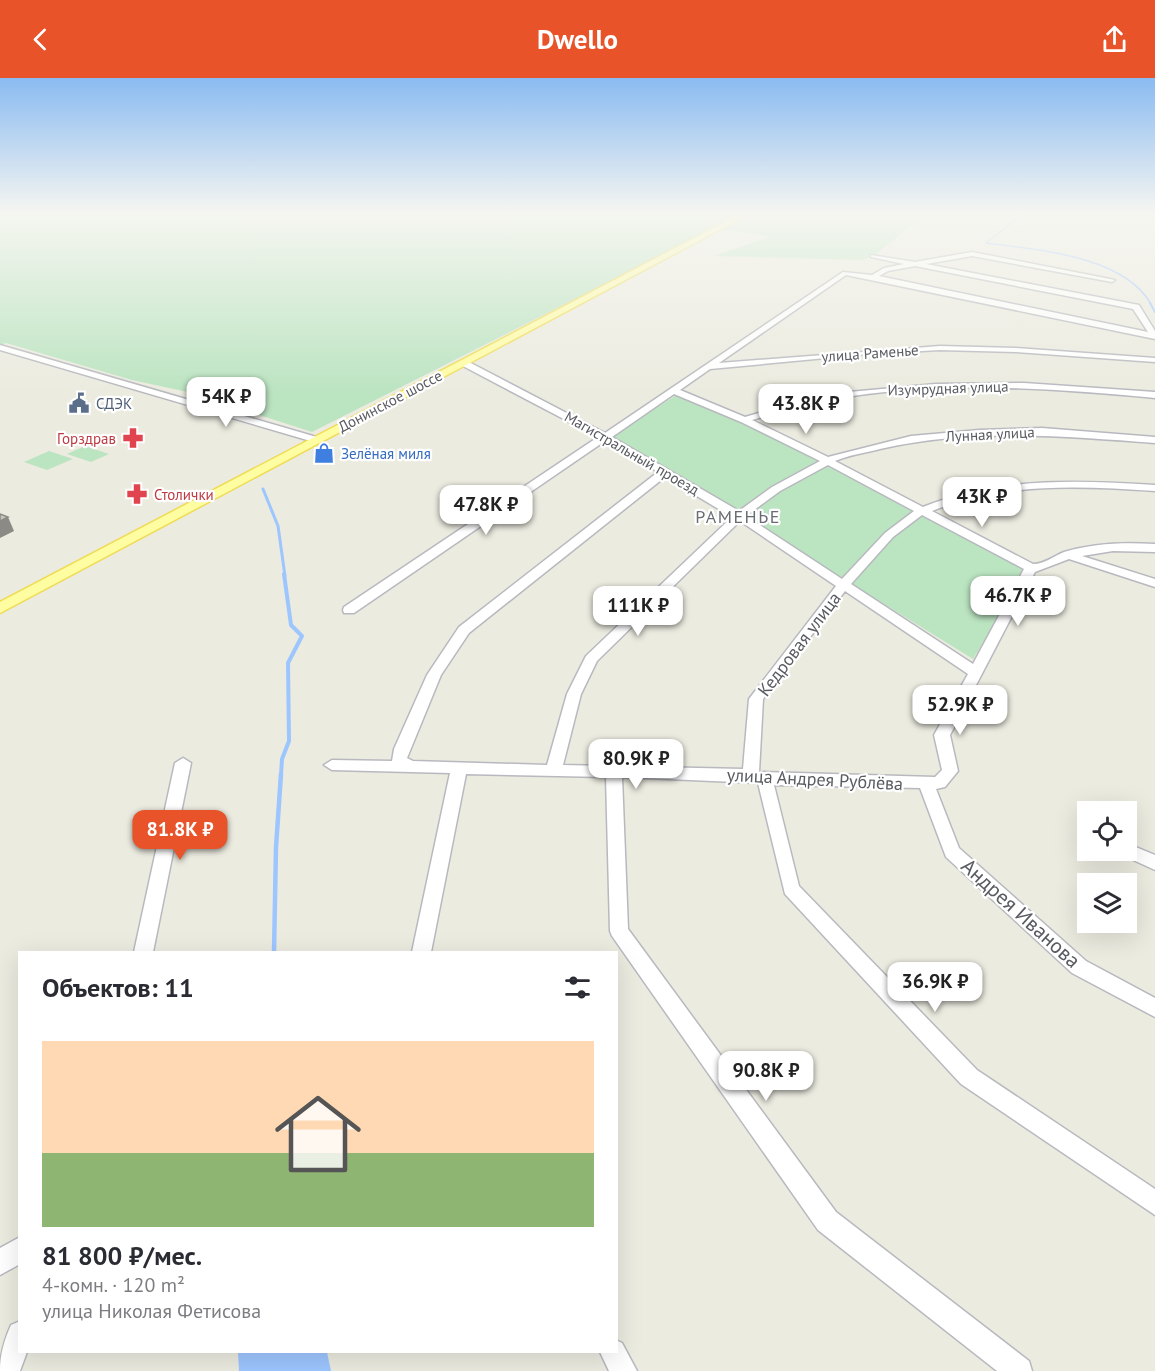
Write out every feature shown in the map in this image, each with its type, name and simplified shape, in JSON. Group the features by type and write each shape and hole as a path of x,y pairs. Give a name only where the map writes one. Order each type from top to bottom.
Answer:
{"main road":[{"name":"Донинское шоссе","path":"0,608 636,272"}],"street":[{"path":"873,277 881,272"},
{"path":"966,272 1136,307 1155,336"},
{"path":"1071,272 1112,280"},
{"path":"708,368 841,274 850,273 1155,336"},
{"path":"0,347 317,440"},
{"name":"улица Раменье","path":"349,610 708,368 860,352 940,348 1026,350 1155,360"},
{"name":"Магистральный проезд","path":"464,363 606,437 739,516 975,672"},
{"name":"Изумрудная улица","path":"744,420 804,403 906,388 1014,386 1155,395"},
{"path":"675,391 744,420 828,461 1031,568 1039,569 1068,555 1110,547 1155,548"},
{"name":"Лунная улица","path":"554,769 574,693 591,659 739,516 776,489 835,457 911,439 979,433 1073,433 1155,440"},
{"path":"411,768 399,760 402,749 434,675 464,630 665,472"},
{"name":"Кедровая улица","path":"1155,488 1075,483 1010,487 954,498 921,512 889,535 843,585 756,699 758,777 791,889 969,1077 1155,1203"},
{"path":"1068,555 1155,583"},
{"path":"933,783 950,771 942,735 1031,568"},
{"path":"143,951 174,796 183,763"},
{"name":"улица Андрея Рублёва","path":"332,765 554,769 933,783"},
{"path":"421,951 459,769"},
{"path":"614,773 619,931 827,1221 1019,1371"},
{"name":"Андрея Иванова","path":"933,783 952,852 1079,967 1155,1008"},
{"path":"1137,854 1155,863"},
{"path":"0,1263 18,1250"},
{"path":"7,1371 18,1341"},
{"path":"614,1353 624,1371"}],"green space":[{"path":"0,272 628,272 312,432 188,392 132,380 6,343 0,345"},
{"path":"683,395 739,420 1027,571 973,659 612,436 675,396"},
{"path":"85,446 109,454 91,462 67,454"},
{"path":"49,451 73,459 47,470 24,462"}],"water":[{"path":"238,1353 327,1353 331,1371 239,1371"}],"building":[{"path":"0,514 8,517 0,521"}],"waterway":[{"path":"1115,272 1138,288 1151,304"},
{"path":"1150,303 1155,312"},
{"path":"263,489 278,526 285,576"},
{"path":"281,775 282,759 289,741 288,663 302,636 291,625 284,574"},
{"path":"274,951 276,847 281,774"}],"place":[{"name":"СДЭК","path":"79,403"},
{"name":"Горздрав","path":"133,438"},
{"name":"Зелёная миля","path":"324,453"},
{"name":"Столички","path":"137,494"}],"district":[{"name":"РАМЕНЬЕ","path":"738,516"}]}
